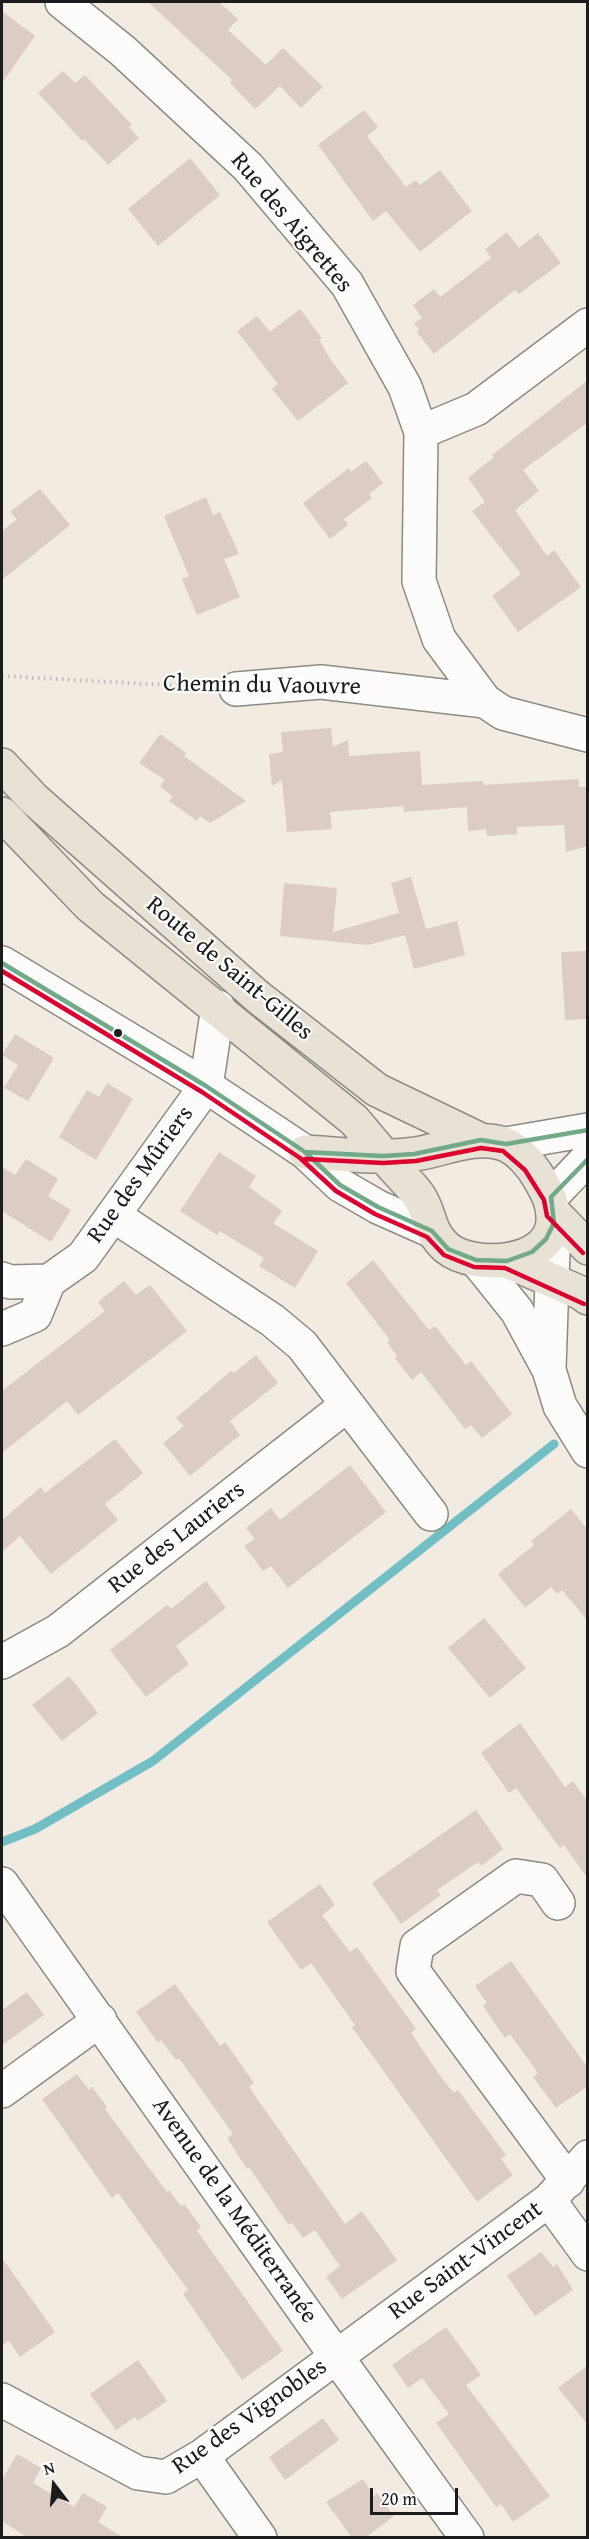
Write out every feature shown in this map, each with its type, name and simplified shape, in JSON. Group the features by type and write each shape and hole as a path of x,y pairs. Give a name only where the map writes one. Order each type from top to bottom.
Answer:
{"main road":[{"name":"Route de Saint-Gilles","path":"2,765 43,806 250,990 368,1083 377,1090 483,1142"},
{"name":"Route de Saint-Gilles","path":"2,814 90,906 218,1007 354,1120 420,1197"},
{"path":"483,1142 443,1159 430,1177 420,1197 432,1231 448,1249 491,1260 552,1281 588,1298"},
{"path":"305,1152 383,1156 414,1154 483,1142 531,1165 552,1211 588,1248"},
{"path":"491,1260 532,1252 546,1239 552,1211"}],"street":[{"name":"Rue des Aigrettes","path":"62,2 123,51 248,167 347,284 405,387 422,432 419,581 440,639 485,701"},
{"path":"422,432 476,409 588,325"},
{"name":"Chemin du Vaouvre","path":"236,689 321,682 485,701 503,713 588,735"},
{"path":"2,963 206,1086 305,1152 340,1185 378,1208 432,1231"},
{"name":"Rue des Mûriers","path":"49,1281 82,1257 206,1086 218,1007"},
{"path":"483,1142 588,1130"},
{"path":"549,1370 552,1211 588,1158"},
{"path":"113,1215 272,1320 302,1345 431,1515"},
{"path":"491,1260 549,1370 560,1406 588,1451"},
{"path":"2,1279 10,1282 49,1281 35,1316 2,1329"},
{"name":"Rue des Lauriers","path":"2,1662 58,1631 347,1405"},
{"path":"558,1903 542,1880 516,1876 417,1946 414,1971 568,2180 588,2254"},
{"name":"Avenue de la Méditerranée","path":"2,1884 467,2538"},
{"path":"2,2091 100,2020"},
{"name":"Rue Saint-Vincent","path":"336,2356 568,2180"},
{"name":"Rue des Vignobles","path":"2,2400 138,2473 166,2477 202,2456 336,2356"},
{"path":"202,2456 261,2538"}],"path":[{"name":"Chemin du Vaouvre","path":"2,676 236,689"}],"building":[{"path":"148,2 219,2 238,19 228,30 266,65 283,48 323,87 301,108 280,86 255,109 230,83 232,80"},
{"path":"2,11 35,36 2,83"},
{"path":"63,71 75,83 85,75 132,125 129,127 139,138 108,165 84,139 82,141 38,93"},
{"path":"364,110 378,127 367,136 406,187 416,180 420,185 440,170 472,211 420,252 386,211 373,221 318,145"},
{"path":"190,158 220,195 158,246 128,209"},
{"path":"507,232 519,248 538,233 561,263 519,294 515,290 434,354 417,332 419,330 414,323 422,318 413,305 434,289 440,297 491,258 485,249"},
{"path":"300,309 322,338 319,340 348,383 298,421 272,389 278,384 237,331 257,316 270,332"},
{"path":"588,380 588,422 523,470 539,491 515,510 547,556 554,550 581,587 518,632 492,596 521,574 472,511 485,502 468,478 494,457 492,455"},
{"path":"366,461 383,483 369,494 372,498 344,519 348,525 330,539 303,503 349,468 351,472"},
{"path":"40,489 70,525 2,580 2,531 17,519 10,512"},
{"path":"206,497 213,515 220,512 239,554 224,559 240,597 197,615 182,579 189,576 164,516"},
{"path":"331,728 333,747 348,740 349,756 420,751 422,785 483,781 483,785 579,779 579,787 588,787 588,846 566,852 564,825 517,827 517,834 487,836 486,829 468,831 467,807 404,812 403,806 330,812 332,829 287,832 282,780 272,786 269,754 283,752 281,732"},
{"path":"160,734 186,753 184,756 246,801 210,823 200,816 197,821 169,801 173,797 160,786 165,780 139,763"},
{"path":"411,877 426,929 457,921 465,955 414,969 405,935 368,945 280,936 284,883 337,888 333,932 399,913 391,883"},
{"path":"588,951 588,1019 565,1020 561,952"},
{"path":"15,1034 54,1058 28,1101 4,1088 18,1065 2,1055"},
{"path":"107,1083 133,1099 96,1160 59,1137 87,1090 99,1097"},
{"path":"219,1152 256,1176 249,1187 282,1211 273,1223 318,1251 295,1288 259,1266 264,1258 220,1231 217,1235 180,1211"},
{"path":"26,1159 58,1179 48,1196 71,1210 51,1242 2,1211 2,1167 15,1175"},
{"path":"373,1260 429,1330 435,1326 466,1365 471,1361 512,1414 482,1438 471,1425 465,1429 421,1372 412,1380 395,1358 397,1356 387,1342 390,1340 346,1283"},
{"path":"124,1281 136,1295 150,1285 187,1331 78,1415 67,1401 2,1453 2,1391 105,1311 98,1302"},
{"path":"256,1355 278,1383 230,1421 240,1435 190,1476 163,1443 184,1426 176,1418 231,1371 234,1373"},
{"path":"115,1439 143,1473 105,1504 118,1520 51,1574 20,1536 2,1552 2,1520 41,1487 45,1493"},
{"path":"350,1465 386,1512 288,1588 271,1566 263,1571 244,1546 255,1539 246,1528 271,1508 280,1520"},
{"path":"571,1509 588,1530 588,1621 562,1590 557,1594 551,1587 525,1608 498,1574 534,1545 531,1541"},
{"path":"206,1581 226,1608 176,1646 189,1664 146,1697 110,1650 167,1605 171,1609"},
{"path":"484,1618 526,1668 490,1698 448,1648"},
{"path":"69,1676 98,1713 62,1741 32,1705"},
{"path":"520,1723 565,1787 573,1781 588,1802 588,1879 564,1845 560,1848 516,1788 509,1793 481,1753"},
{"path":"476,1810 503,1849 481,1866 478,1862 437,1890 441,1895 401,1924 372,1883"},
{"path":"320,1884 335,1905 322,1915 350,1952 357,1947 416,2029 411,2033 443,2080 454,2093 458,2090 506,2155 501,2159 513,2175 477,2202 352,2027 355,2025 311,1963 301,1970 267,1922"},
{"path":"511,1961 588,2068 588,2086 556,2108 533,2077 538,2073 510,2034 505,2038 483,2006 487,2003 475,1986"},
{"path":"175,1984 220,2046 225,2042 254,2083 249,2087 345,2224 362,2211 397,2260 342,2299 326,2277 340,2266 315,2230 303,2238 292,2223 288,2224 249,2167 247,2169 227,2138 233,2134 179,2058 176,2060 161,2040 158,2043 136,2012"},
{"path":"27,1992 44,2015 2,2045 2,2010"},
{"path":"77,2074 89,2090 92,2087 107,2107 105,2109 167,2192 169,2190 181,2206 184,2204 201,2227 197,2231 283,2351 242,2380 183,2294 188,2290 118,2193 112,2198 42,2099"},
{"path":"541,2252 553,2267 557,2264 573,2290 535,2316 507,2276"},
{"path":"2,2258 55,2332 20,2357 9,2341 2,2345"},
{"path":"446,2327 481,2375 466,2385 550,2496 513,2522 501,2504 496,2507 436,2423 449,2414 422,2378 408,2388 392,2365"},
{"path":"138,2360 167,2401 138,2421 135,2417 116,2430 90,2394"},
{"path":"588,2365 588,2425 558,2388"},
{"path":"323,2418 339,2440 285,2480 269,2457"},
{"path":"17,2454 41,2468 33,2483 74,2507 83,2493 107,2507 98,2522 124,2538 28,2538 2,2521 2,2480"},
{"path":"363,2479 374,2496 377,2493 394,2516 365,2538 352,2538 326,2502"}],"waterway":[{"path":"2,1842 35,1829 153,1761 554,1444"}],"transit line":[{"path":"2,963 206,1086 305,1152 340,1185 378,1207 432,1231 448,1249 476,1260 507,1261 532,1252 546,1239 554,1223 551,1197 588,1159"},
{"path":"2,971 202,1092 300,1158 336,1191 375,1214 427,1237 444,1255 474,1267 505,1268 584,1304"},
{"path":"305,1152 383,1156 414,1154 481,1140 506,1144 588,1130"},
{"path":"305,1159 383,1163 416,1161 481,1148 503,1151 525,1170 544,1200 547,1216 583,1253"}]}
